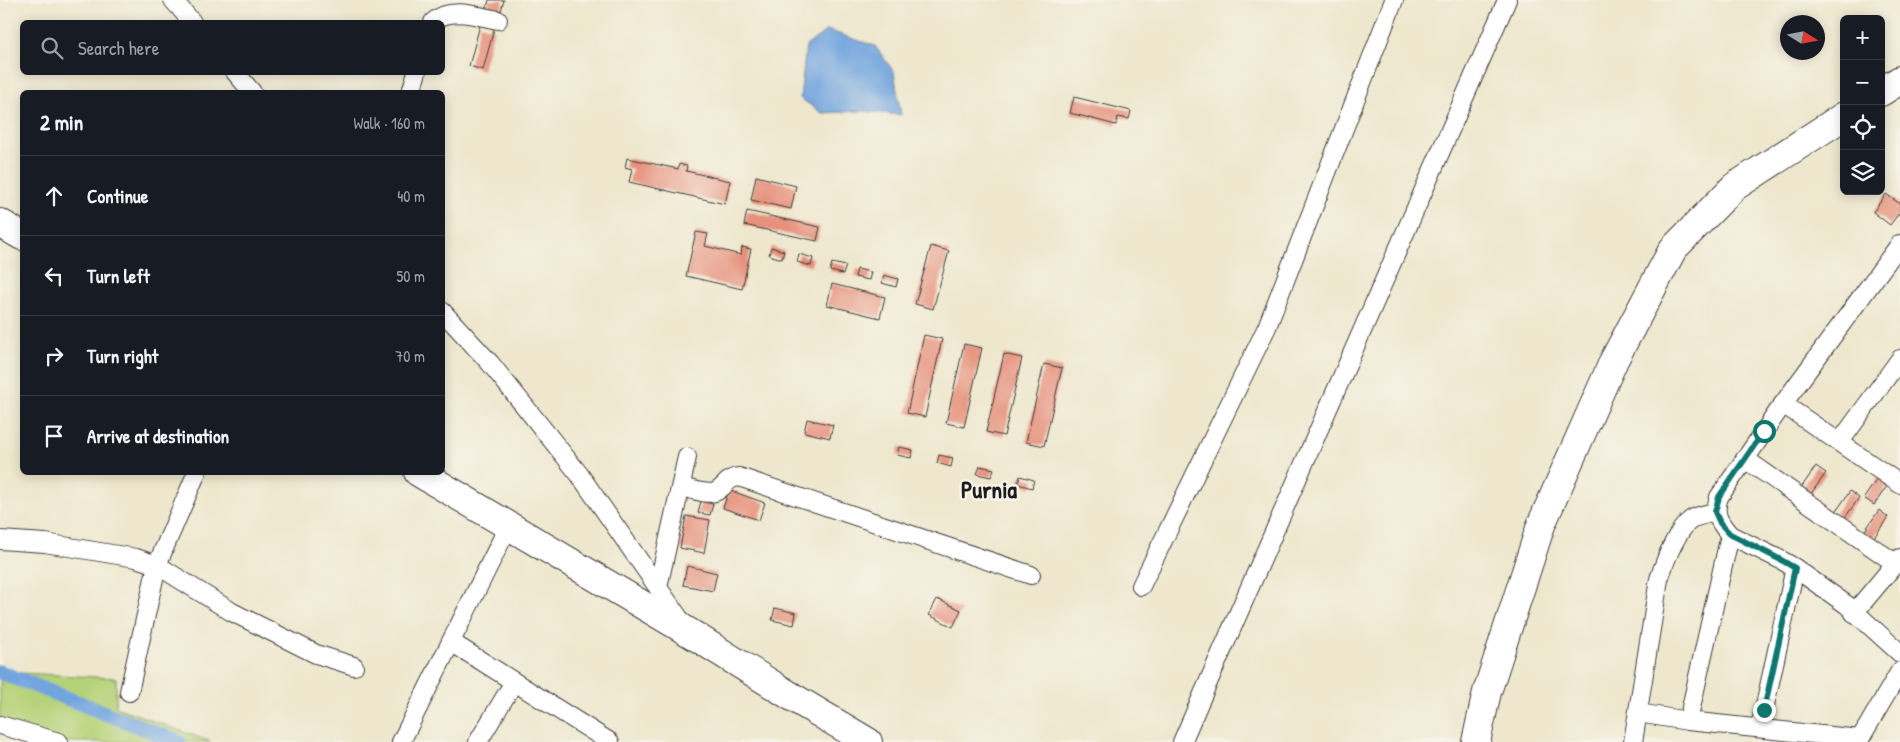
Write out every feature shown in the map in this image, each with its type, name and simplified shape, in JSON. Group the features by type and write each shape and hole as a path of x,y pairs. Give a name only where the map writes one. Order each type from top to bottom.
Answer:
{"highway":[{"path":"1885,89 1900,80"},
{"path":"1476,742 1486,692 1541,525 1614,360 1673,250 1734,187 1840,119"},
{"path":"0,223 20,235"},
{"path":"423,475 868,742"}],"street":[{"path":"173,0 190,20"},
{"path":"1141,586 1267,327 1394,0"},
{"path":"1182,742 1507,0"},
{"path":"435,20 440,16 459,13 498,20"},
{"path":"238,75 250,90"},
{"path":"412,90 416,75"},
{"path":"1900,244 1745,459 1719,497 1715,512 1720,523 1730,534 1795,568 1847,605 1900,654"},
{"path":"445,314 490,363 579,474 690,634"},
{"path":"1840,442 1900,359"},
{"path":"1783,404 1900,484"},
{"path":"658,587 687,457"},
{"path":"1745,459 1898,560 1854,613"},
{"path":"129,692 156,565 196,475"},
{"path":"681,487 708,493 716,492 728,480 739,477 1031,575"},
{"path":"1633,742 1659,578 1664,563 1686,524 1694,518 1715,512"},
{"path":"401,742 508,527"},
{"path":"1688,721 1730,534"},
{"path":"0,540 45,543 136,558 156,565 232,612 316,654 354,666"},
{"path":"1760,728 1795,568"},
{"path":"451,642 610,742"},
{"path":"1638,714 1859,741 1900,671"},
{"path":"478,742 514,682"},
{"path":"0,725 59,742"}],"green space":[{"path":"0,672 116,678 116,707 211,742 37,742 0,732"}],"water":[{"path":"827,30 875,46 894,72 901,115 862,111 822,113 800,98 806,46"}],"building":[{"path":"489,0 504,0 499,18 485,14"},
{"path":"480,25 494,29 483,70 469,66"},
{"path":"1074,97 1131,111 1129,119 1118,117 1116,125 1070,113"},
{"path":"627,158 678,169 679,164 687,166 686,171 730,181 725,204 629,182 632,169 625,167"},
{"path":"756,176 796,186 791,209 751,200"},
{"path":"1886,194 1900,204 1900,212 1890,225 1873,212"},
{"path":"747,211 820,227 817,241 744,225"},
{"path":"696,232 708,234 705,246 741,255 742,247 751,249 742,289 686,276"},
{"path":"931,246 949,251 933,309 915,304"},
{"path":"771,247 784,251 782,259 769,255"},
{"path":"799,254 813,258 811,266 797,262"},
{"path":"832,263 846,266 843,274 830,271"},
{"path":"857,269 871,272 869,280 855,277"},
{"path":"884,275 898,279 896,287 882,283"},
{"path":"832,284 885,297 880,318 827,305"},
{"path":"924,335 942,339 925,417 907,413"},
{"path":"964,344 982,348 964,427 946,423"},
{"path":"1004,354 1022,358 1004,436 986,432"},
{"path":"1044,364 1062,368 1044,446 1026,442"},
{"path":"807,419 833,425 830,438 804,432"},
{"path":"899,447 913,450 911,458 897,455"},
{"path":"939,455 953,458 951,467 937,463"},
{"path":"980,466 994,469 991,477 977,474"},
{"path":"1816,466 1826,473 1810,495 1801,488"},
{"path":"1020,476 1034,480 1032,488 1018,484"},
{"path":"1879,476 1889,483 1874,505 1864,498"},
{"path":"729,490 765,503 759,520 723,508"},
{"path":"1850,491 1859,498 1844,519 1835,513"},
{"path":"701,501 713,504 710,515 698,513"},
{"path":"1879,510 1888,517 1873,539 1864,532"},
{"path":"686,516 710,520 704,553 680,548"},
{"path":"687,566 717,573 713,591 683,585"},
{"path":"937,599 961,610 953,627 929,615"},
{"path":"775,608 796,613 794,625 772,620"}],"waterway":[{"path":"0,672 179,742"}],"district":[{"name":"Purnia","path":"989,490"}],"route":[{"path":"1764,431 1719,497 1715,512 1720,523 1730,534 1795,568 1764,710"}]}
